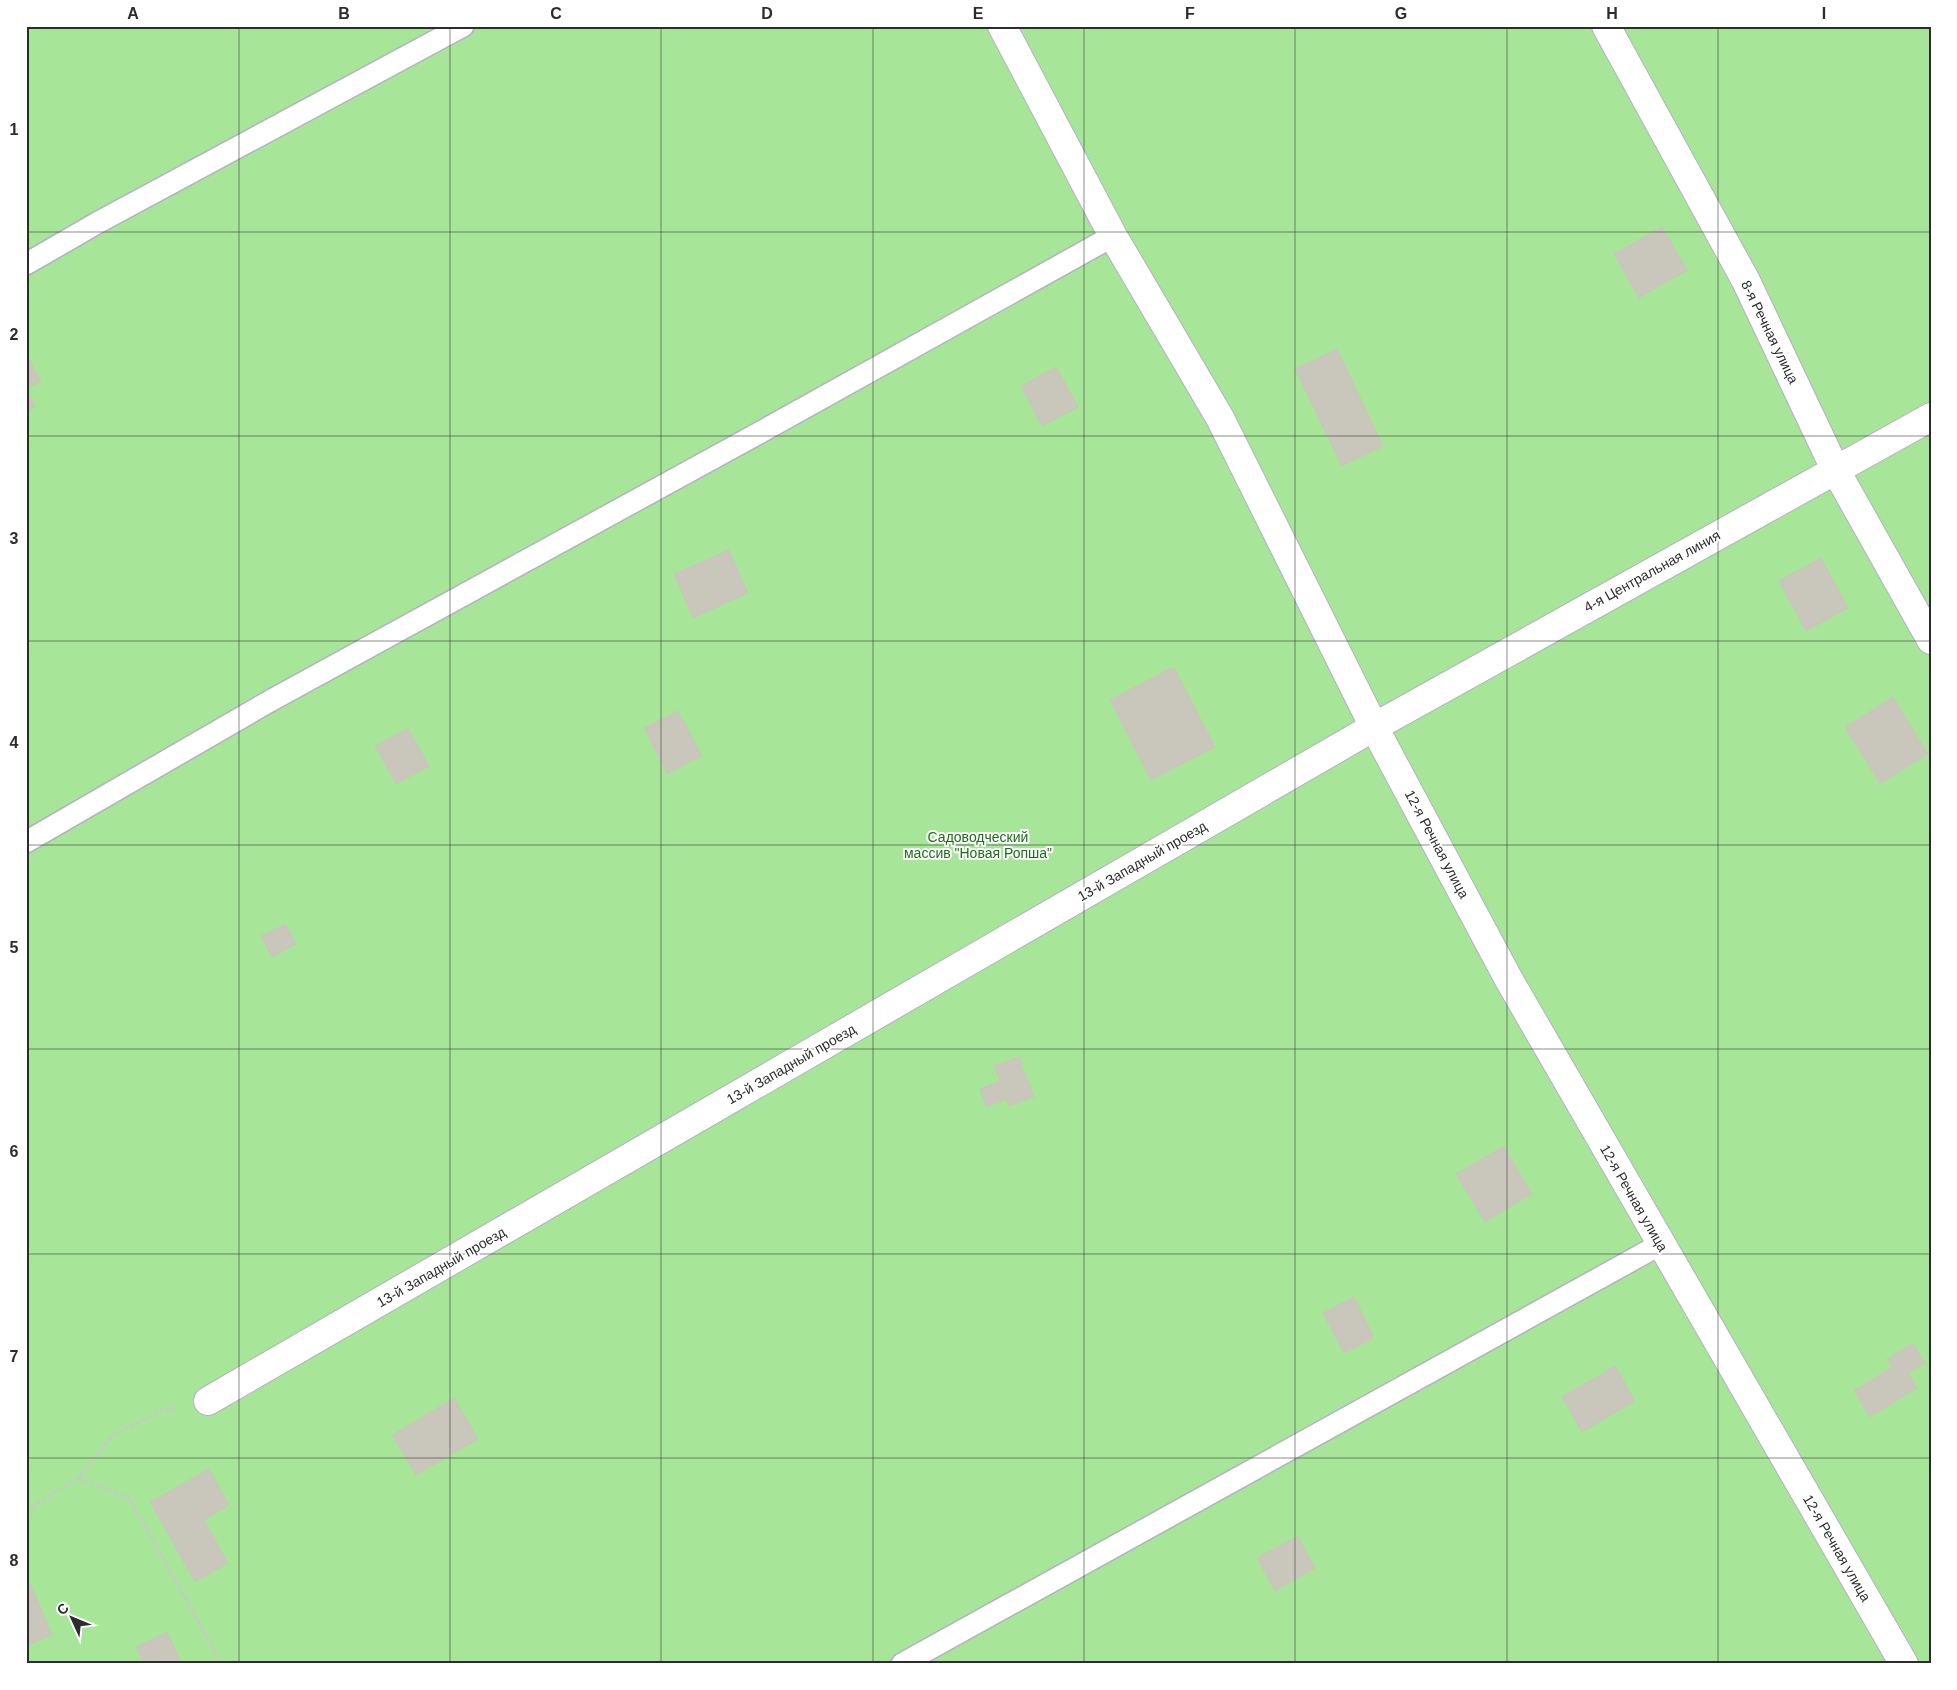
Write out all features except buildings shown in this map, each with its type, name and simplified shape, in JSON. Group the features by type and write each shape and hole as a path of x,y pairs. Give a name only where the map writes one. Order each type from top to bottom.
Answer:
{"street":[{"name":"12-я Речная улица","path":"1002,26 1113,236 1220,418 1374,726 1508,978 1904,1664"},
{"name":"8-я Речная улица","path":"1606,26 1746,281 1835,469 1931,640"},
{"name":"4-я Центральная линия","path":"1374,726 1931,417"},
{"name":"13-й Западный проезд","path":"208,1401 1374,726"}],"lane":[{"path":"26,264 97,222 463,26"},
{"path":"26,842 270,701 741,443 1113,236"},
{"path":"902,1664 1661,1244"}],"path":[{"path":"26,1511 78,1478 113,1435 160,1411 208,1401"},
{"path":"78,1478 129,1498 222,1664"}],"green space":[{"name":"Садоводческий массив \"Новая Ропша\"","path":"26,26 1931,26 1931,1664 26,1664"}]}
